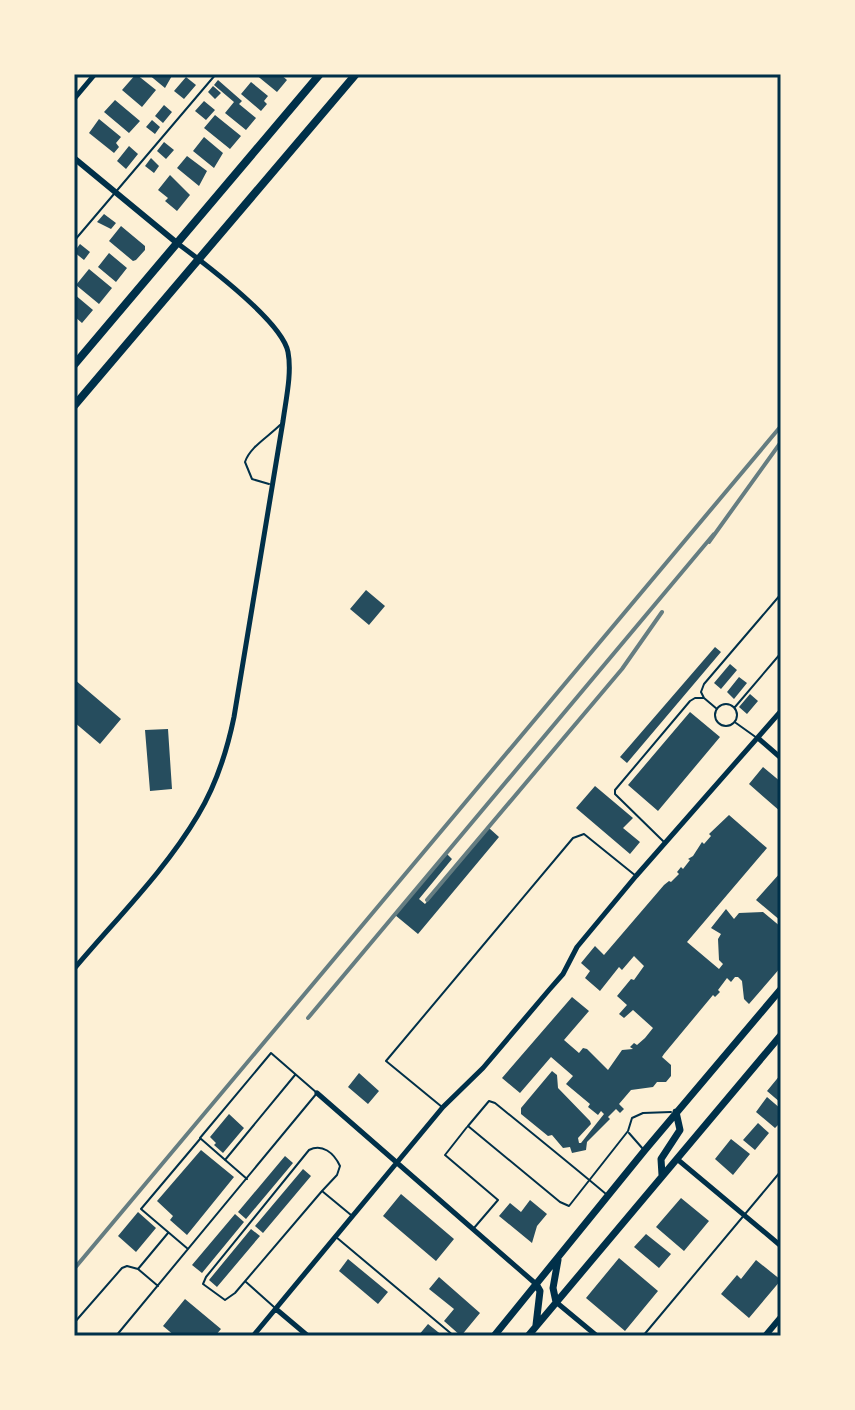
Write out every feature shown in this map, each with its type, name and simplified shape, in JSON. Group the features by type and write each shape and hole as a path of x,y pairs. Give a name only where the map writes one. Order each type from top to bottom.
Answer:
{"main road":[{"path":"74,365 320,74"},
{"path":"74,406 356,74"},
{"path":"494,1336 676,1112 781,989"},
{"path":"528,1336 781,1035"},
{"path":"662,1175 661,1159 680,1130 676,1112"},
{"path":"556,1302 553,1288 558,1258"},
{"path":"536,1284 540,1291 536,1327"}],"street":[{"path":"74,99 95,74"},
{"path":"74,158 198,258 276,327 288,351 283,421 228,745 214,784 178,846 75,967"},
{"path":"253,1336 443,1107 483,1068 563,974 577,947 636,876 781,711"},
{"path":"758,738 781,758"},
{"path":"317,1093 536,1284"},
{"path":"676,1158 781,1246"},
{"path":"556,1302 597,1336"},
{"path":"276,1309 308,1336"},
{"path":"765,1336 781,1317"}],"lane":[{"path":"74,241 216,74"},
{"path":"273,485 252,479 245,462 248,452 266,440 283,421"},
{"path":"717,709 704,698 701,692 704,684 781,594"},
{"path":"735,707 781,653"},
{"path":"666,843 615,794 615,790 690,701 704,698"},
{"path":"725,704 735,707 738,714 735,722 726,727 719,724 715,717 717,709 725,704"},
{"path":"735,722 758,738"},
{"path":"443,1107 386,1061 405,1037 573,838 584,834 636,876"},
{"path":"116,1336 189,1249 247,1179 317,1093 271,1053 141,1209 189,1249"},
{"path":"225,1160 296,1074"},
{"path":"473,1229 498,1200 445,1155 489,1101 608,1196"},
{"path":"468,1126 566,1206 628,1131 632,1118 643,1113 676,1112"},
{"path":"628,1131 645,1150"},
{"path":"200,1138 247,1179"},
{"path":"317,1146 337,1159 340,1166 337,1175 322,1191 235,1293 225,1300 203,1284 309,1150 317,1146"},
{"path":"643,1336 781,1171"},
{"path":"322,1191 352,1216"},
{"path":"138,1269 168,1232"},
{"path":"335,1236 454,1336"},
{"path":"74,1323 122,1268 138,1269 158,1286"},
{"path":"245,1281 276,1309"}],"building":[{"path":"136,74 156,90 142,107 122,90"},
{"path":"148,74 173,74 165,88"},
{"path":"255,74 280,74 287,80 277,92"},
{"path":"186,77 196,85 184,99 174,91"},
{"path":"218,80 256,118 246,130 225,113 234,102 214,85"},
{"path":"251,82 268,96 264,101 267,104 261,111 241,94"},
{"path":"213,86 221,93 215,99 208,92"},
{"path":"115,100 140,121 129,133 104,112"},
{"path":"204,101 215,110 206,120 195,111"},
{"path":"164,105 172,112 163,123 155,116"},
{"path":"215,115 241,136 230,149 204,128"},
{"path":"99,119 121,137 114,153 89,133"},
{"path":"152,120 160,127 155,134 146,127"},
{"path":"204,137 223,153 214,168 193,151"},
{"path":"164,142 174,150 166,159 157,151"},
{"path":"129,146 138,154 126,169 117,161"},
{"path":"187,156 207,171 199,186 177,168"},
{"path":"151,158 159,166 154,173 145,166"},
{"path":"170,175 190,195 177,211 158,190"},
{"path":"104,214 116,223 111,229 97,222"},
{"path":"121,226 145,246 136,260 133,261 109,241"},
{"path":"80,244 90,252 84,260 74,252"},
{"path":"109,253 127,268 116,282 98,267"},
{"path":"89,269 112,288 99,304 76,285"},
{"path":"74,294 93,310 82,323 74,316"},
{"path":"366,590 385,606 369,625 350,609"},
{"path":"715,647 721,652 627,763 620,757"},
{"path":"730,664 737,670 721,689 714,683"},
{"path":"739,677 747,683 734,699 727,692"},
{"path":"74,679 121,719 100,744 74,722"},
{"path":"750,694 758,701 747,714 739,707"},
{"path":"690,712 720,737 658,811 628,785"},
{"path":"168,729 172,789 150,791 145,730"},
{"path":"763,767 781,782 781,812 749,784"},
{"path":"595,786 633,818 623,828 640,842 630,854 576,808"},
{"path":"729,815 767,848 687,942 719,969 723,964 719,960 718,939 721,934 711,928 726,909 734,919 739,913 763,912 781,927 781,967 749,1004 744,999 742,981 735,977 731,982 727,978 718,990 720,992 715,997 713,995 662,1057 671,1065 671,1076 666,1082 631,1090 619,1104 624,1109 620,1113 616,1109 608,1117 610,1119 587,1142 586,1150 572,1153 570,1147 563,1148 552,1135 548,1136 521,1114 521,1108 552,1071 557,1075 558,1088 590,1121 591,1124 578,1138 581,1143 604,1114 601,1111 598,1115 566,1084 573,1076 551,1057 520,1093 502,1078 572,997 589,1011 564,1040 579,1053 583,1048 587,1049 608,1070 622,1050 633,1049 630,1047 634,1043 637,1045 645,1038 653,1028 633,1010 624,1018 619,1014 627,1005 617,996 644,966 634,956 622,970 619,967 600,991 585,978 590,971 581,963 595,946 604,955"},
{"path":"489,828 499,837 418,934 395,915 446,853 452,859 419,899 425,904"},
{"path":"781,872 781,921 756,900"},
{"path":"359,1073 379,1091 368,1104 348,1087"},
{"path":"781,1074 781,1103 767,1091"},
{"path":"767,1097 781,1109 781,1122 775,1128 756,1112"},
{"path":"229,1114 244,1128 223,1153 210,1137"},
{"path":"758,1123 769,1133 755,1150 743,1140"},
{"path":"731,1139 750,1154 733,1175 715,1159"},
{"path":"201,1150 234,1177 187,1235 170,1220 173,1216 157,1201"},
{"path":"285,1156 293,1163 246,1219 238,1212"},
{"path":"303,1169 311,1176 263,1233 255,1226"},
{"path":"401,1194 454,1239 436,1261 383,1216"},
{"path":"681,1198 709,1221 684,1251 656,1227"},
{"path":"530,1200 547,1214 537,1226 532,1243 499,1216 510,1203 521,1212"},
{"path":"138,1212 156,1228 136,1252 118,1236"},
{"path":"235,1214 244,1222 202,1273 192,1265"},
{"path":"251,1229 260,1236 217,1287 209,1280"},
{"path":"646,1234 671,1254 659,1268 634,1247"},
{"path":"619,1258 658,1291 625,1331 586,1298"},
{"path":"348,1259 388,1292 378,1304 339,1271"},
{"path":"756,1260 781,1280 749,1318 721,1294 737,1275 741,1279"},
{"path":"439,1277 480,1313 461,1336 444,1321 454,1309 429,1289"},
{"path":"185,1299 221,1329 215,1336 175,1336 163,1326"},
{"path":"428,1324 443,1336 418,1336"}],"railway":[{"path":"74,1269 781,426"},
{"path":"709,542 781,442"},
{"path":"308,1018 714,534"},
{"path":"427,900 622,669 662,612"}]}
